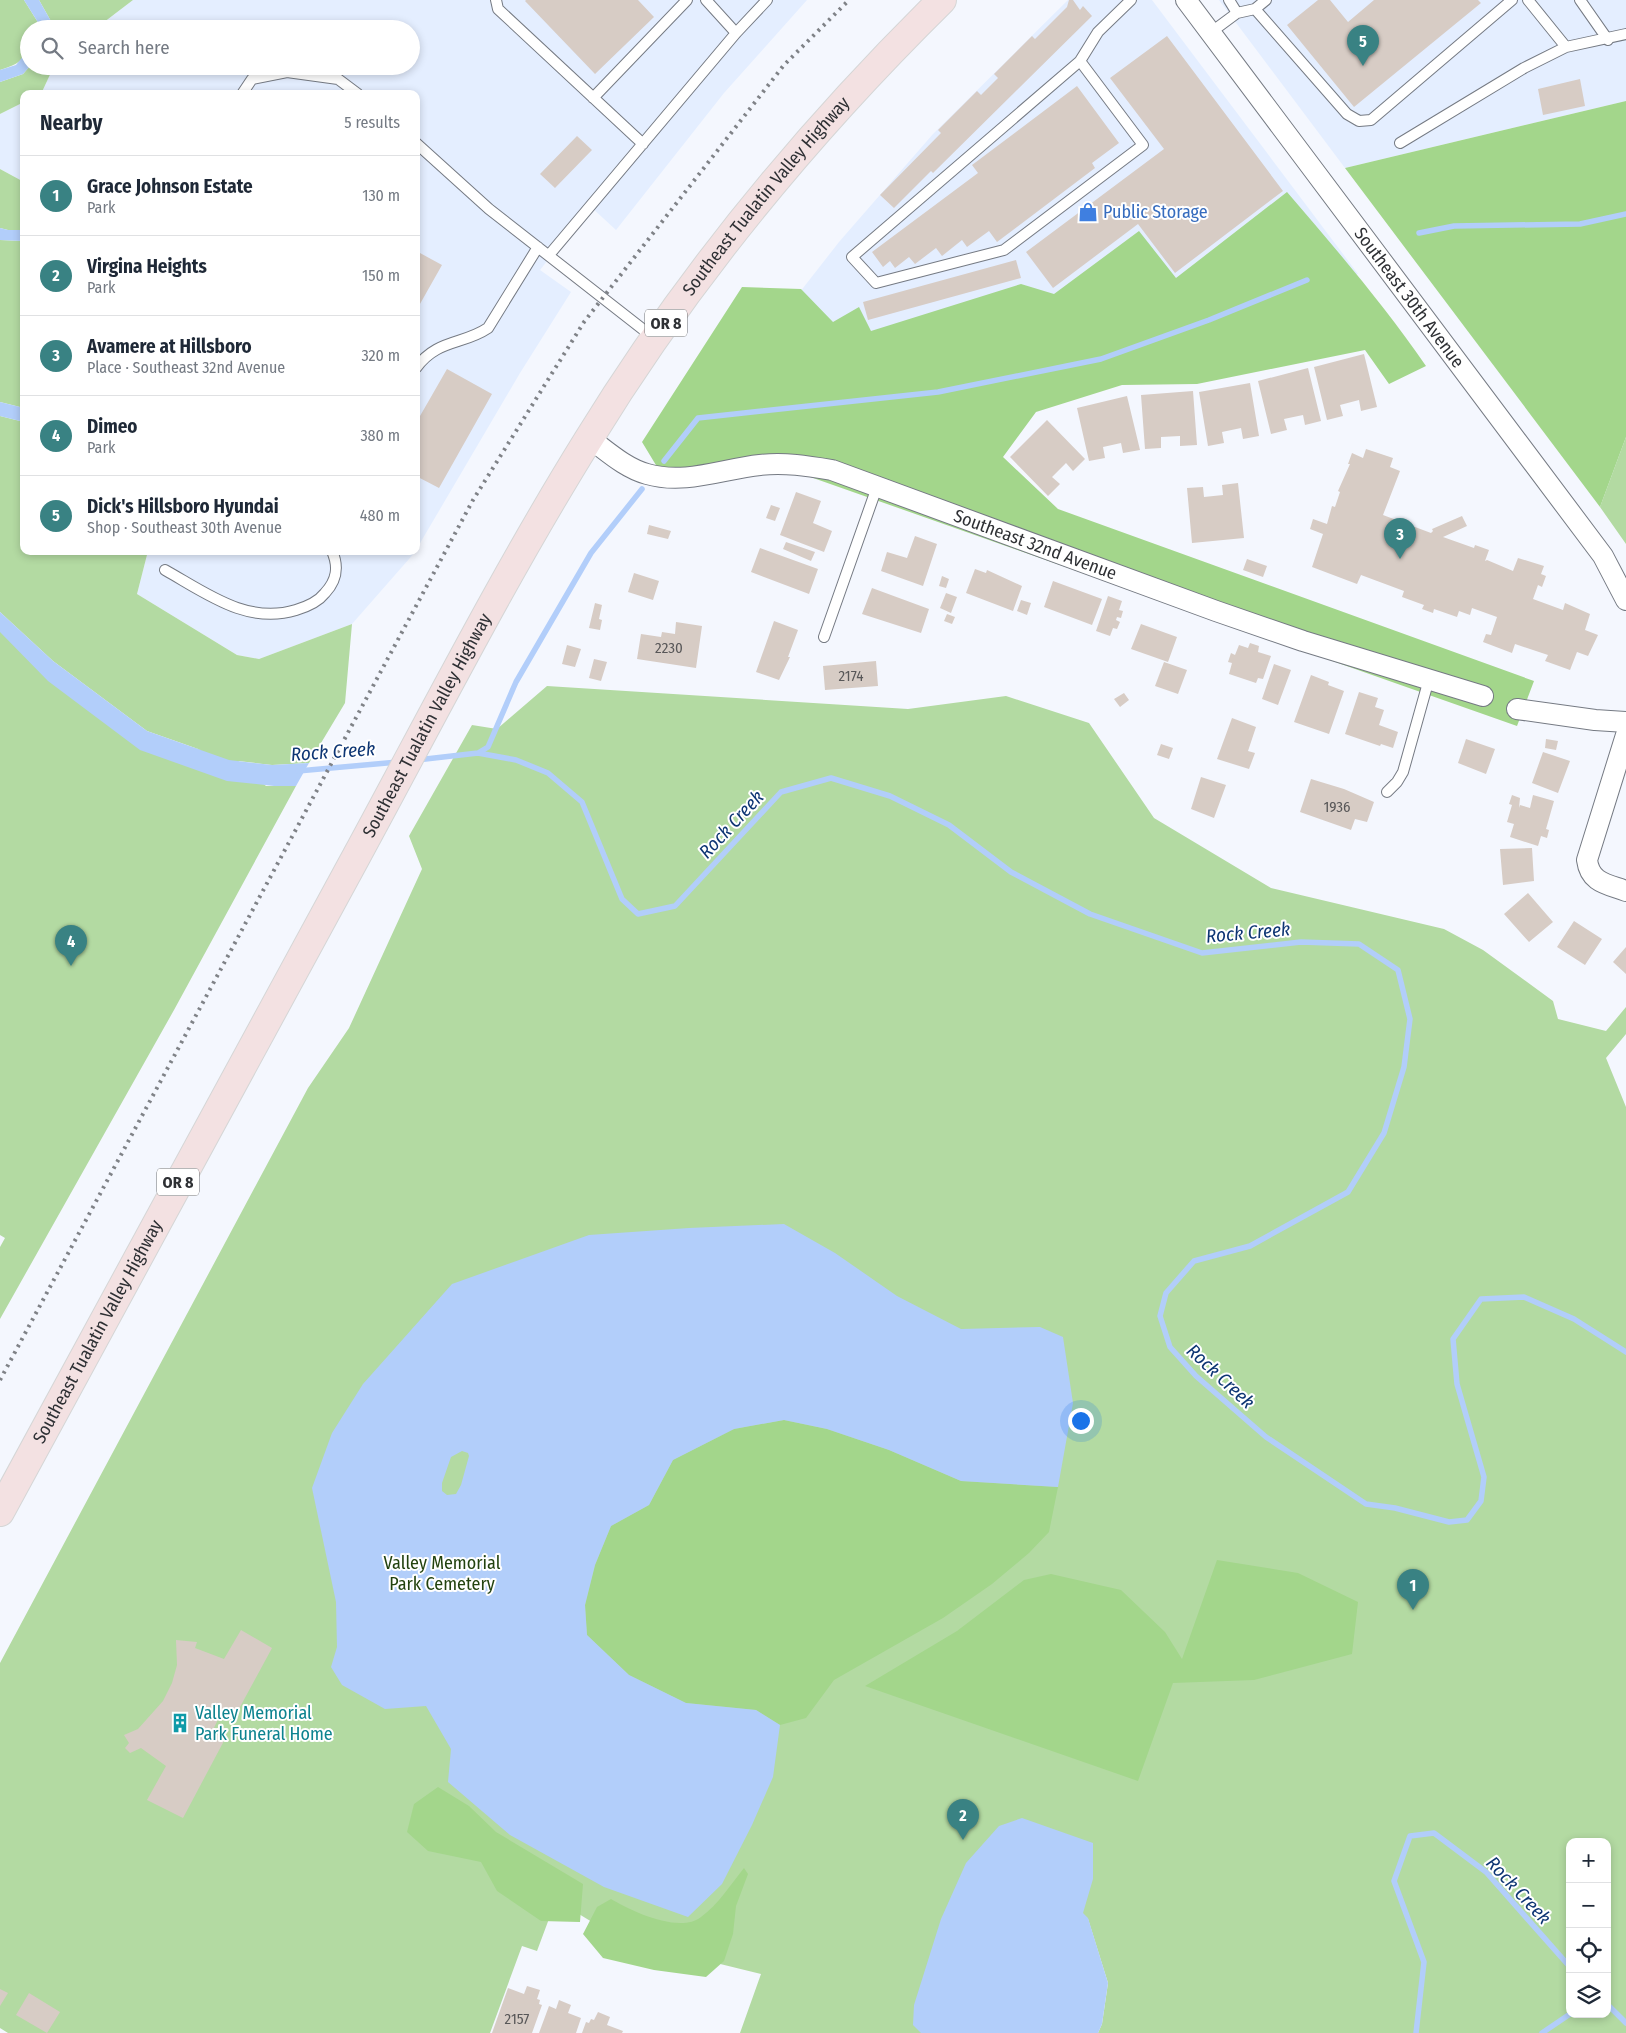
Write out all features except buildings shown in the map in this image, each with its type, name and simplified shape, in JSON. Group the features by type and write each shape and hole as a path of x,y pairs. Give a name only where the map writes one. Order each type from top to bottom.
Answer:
{"main road":[{"name":"Southeast Tualatin Valley Highway","path":"0,1512 447,687 527,542 589,438 655,338 728,238 853,93 942,0"}],"street":[{"name":"Southeast 30th Avenue","path":"1186,0 1603,556 1626,600"},
{"name":"Southeast 32nd Avenue","path":"589,438 627,466 648,474 688,479 760,465 797,464 832,470 1216,611 1304,641 1483,696"},
{"path":"1517,710 1626,722"},
{"path":"1626,735 1587,860 1588,872 1595,878 1626,891"}],"lane":[{"path":"496,0 498,9 643,144"},
{"path":"593,98 687,0"},
{"path":"706,0 736,33"},
{"path":"549,255 736,33 767,0"},
{"path":"1080,61 1143,145 1004,250 876,283 852,258 1080,61 1098,32 1131,0"},
{"path":"1229,0 1236,14"},
{"path":"1210,33 1236,14 1255,9 1266,0"},
{"path":"1255,9 1347,114 1359,121 1371,120 1512,0"},
{"path":"1528,0 1566,47"},
{"path":"1580,0 1608,40"},
{"path":"1400,143 1524,68 1566,47 1608,40 1626,34"},
{"path":"245,90 252,79 272,75"},
{"path":"309,75 338,79 353,90"},
{"path":"420,147 489,208 655,338"},
{"path":"420,363 427,354 459,339 478,335 488,328 538,247"},
{"path":"824,637 877,487"},
{"path":"165,570 229,605 256,615 283,614 307,606 324,594 333,582 338,569 333,555"},
{"path":"1387,792 1403,772 1429,679"}],"shaded area":[{"path":"133,0 807,0 724,93 616,230 590,206 540,270 571,292 520,373 420,543 420,90 43,90 50,75 420,75 420,20 107,20"},
{"name":"Public Storage","path":"1068,0 1152,0 1358,274 930,373 764,338 839,242 933,134"},
{"path":"1219,0 1626,0 1626,101 1345,168"},
{"path":"20,104 20,180 0,169 0,114"},
{"path":"147,555 412,555 352,624 259,659 237,655 137,594"}],"green space":[{"path":"0,0 24,0 36,20 20,20 20,61 0,70"},
{"path":"39,0 133,0 107,20 50,20"},
{"path":"20,75 50,75 43,90 20,90 20,104 0,114 0,82"},
{"path":"1626,101 1626,437 1600,507 1345,168"},
{"path":"0,169 20,180 20,230 0,228"},
{"path":"1287,192 1376,299 1426,366 1389,384 1365,350 1197,384 1122,385 1036,412 1003,457 1058,509 1534,681 1517,726 782,467 665,480 642,442 742,287 801,289 833,322 859,307 871,331 1021,284 1054,294 1139,231 1176,278"},
{"path":"0,240 20,241 20,407 0,402"},
{"path":"0,416 20,421 20,555 147,555 137,594 237,655 259,659 352,624 345,703 309,763 272,765 238,761 266,786 296,786 174,1010 0,1319 0,1247 5,1238 0,1235 0,616 124,728 201,750 147,731 53,661 0,612"},
{"path":"1626,437 1626,544 1600,507"},
{"name":"Valley Memorial Park Cemetery","path":"547,686 908,709 1006,696 1089,723 1154,818 1271,888 1444,929 1483,950 1553,1001 1558,1019 1606,1031 1626,1007 1626,1034 1606,1058 1626,1107 1626,2033 1098,2033 1102,2024 1108,1983 1088,1919 1047,2033 740,2033 761,1974 708,1961 592,1922 556,1900 537,1951 522,1946 490,2033 8,2033 0,2028 0,1663 308,1088 349,1028 422,869 409,836 472,725 497,729"},
{"path":"784,1420 827,1429 889,1450 961,1481 1058,1487 1049,1532 1029,1553 992,1584 943,1618 834,1680 806,1718 780,1725 756,1710 686,1703 629,1675 587,1635 585,1605 595,1565 611,1526 649,1505 673,1460 734,1429"},
{"path":"1217,1560 1298,1573 1358,1602 1352,1654 1254,1680 1173,1683 1138,1781 865,1686 957,1631 1024,1580 1051,1574 1121,1590 1165,1632 1182,1659"},
{"path":"438,1787 469,1806 496,1832 583,1884 580,1922 541,1921 497,1891 481,1862 428,1851 407,1832 414,1804"},
{"path":"744,1868 748,1874 736,1906 733,1934 724,1961 706,1977 654,1970 603,1958 583,1934 597,1907 611,1899 656,1919 681,1923 692,1922 713,1907"}],"water":[{"path":"24,0 39,0 50,20 36,20"},
{"path":"20,60 20,75 0,82 0,70 16,65"},
{"path":"0,228 20,230 20,241 0,240"},
{"path":"0,402 20,407 20,421 0,416"},
{"path":"0,612 53,661 147,731 229,760 272,765 309,763 296,786 274,786 227,781 140,750 48,681 0,632"},
{"path":"784,1224 835,1253 897,1296 961,1329 1040,1327 1063,1337 1073,1403 1058,1487 961,1481 889,1450 827,1429 784,1420 734,1429 673,1460 649,1505 611,1526 595,1565 585,1605 587,1635 629,1675 686,1703 756,1710 780,1725 773,1777 752,1825 722,1884 688,1917 604,1887 510,1835 448,1782 451,1749 426,1706 385,1709 342,1685 331,1667 337,1647 336,1602 312,1488 332,1433 363,1384 452,1284 589,1235","holes":["462,1451 468,1453 469,1456 461,1485 456,1494 447,1495 442,1491 442,1483 451,1457"]},
{"path":"1022,1818 1093,1843 1093,1879 1083,1913 1088,1918 1108,1983 1102,2024 1098,2033 921,2033 913,2025 914,2005 941,1919 966,1863 999,1826"}],"waterway":[{"path":"1419,233 1454,226 1580,224 1626,214"},
{"path":"664,461 698,418 938,392 1101,359 1209,320 1307,280"},
{"path":"478,753 488,747 516,682 591,553 642,489"},
{"name":"Rock Creek","path":"417,760 478,753 516,760 548,773 582,802 622,899 638,914 675,906 781,792 831,778 890,796 949,825 1011,872 1090,914 1202,953 1301,942 1359,944 1398,970 1410,1019 1404,1067 1384,1133 1348,1192 1250,1246 1194,1261 1166,1293 1160,1316 1170,1347 1196,1376 1266,1437 1366,1504 1395,1508 1449,1522 1467,1520 1481,1501 1484,1477 1457,1384 1453,1339 1481,1299 1524,1297 1574,1319 1626,1352"},
{"name":"Rock Creek","path":"298,771 398,762"},
{"name":"Rock Creek","path":"1416,2033 1424,1962 1394,1881 1410,1836 1434,1833 1486,1872 1566,1962"},
{"name":"Rock Creek","path":"1611,2008 1626,2023"},
{"path":"1542,2033 1566,2017"}],"railway":[{"path":"0,1380 473,500 584,322 784,65 849,0"}],"place":[{"name":"Dick's Hillsboro Hyundai","path":"1363,66"},
{"name":"Public Storage","path":"1088,212"},
{"name":"Avamere at Hillsboro","path":"1400,559"},
{"name":"Dimeo","path":"71,966"},
{"name":"Grace Johnson Estate","path":"1413,1610"},
{"name":"Valley Memorial Park Funeral Home","path":"180,1723"},
{"name":"Virgina Heights","path":"963,1840"}]}
